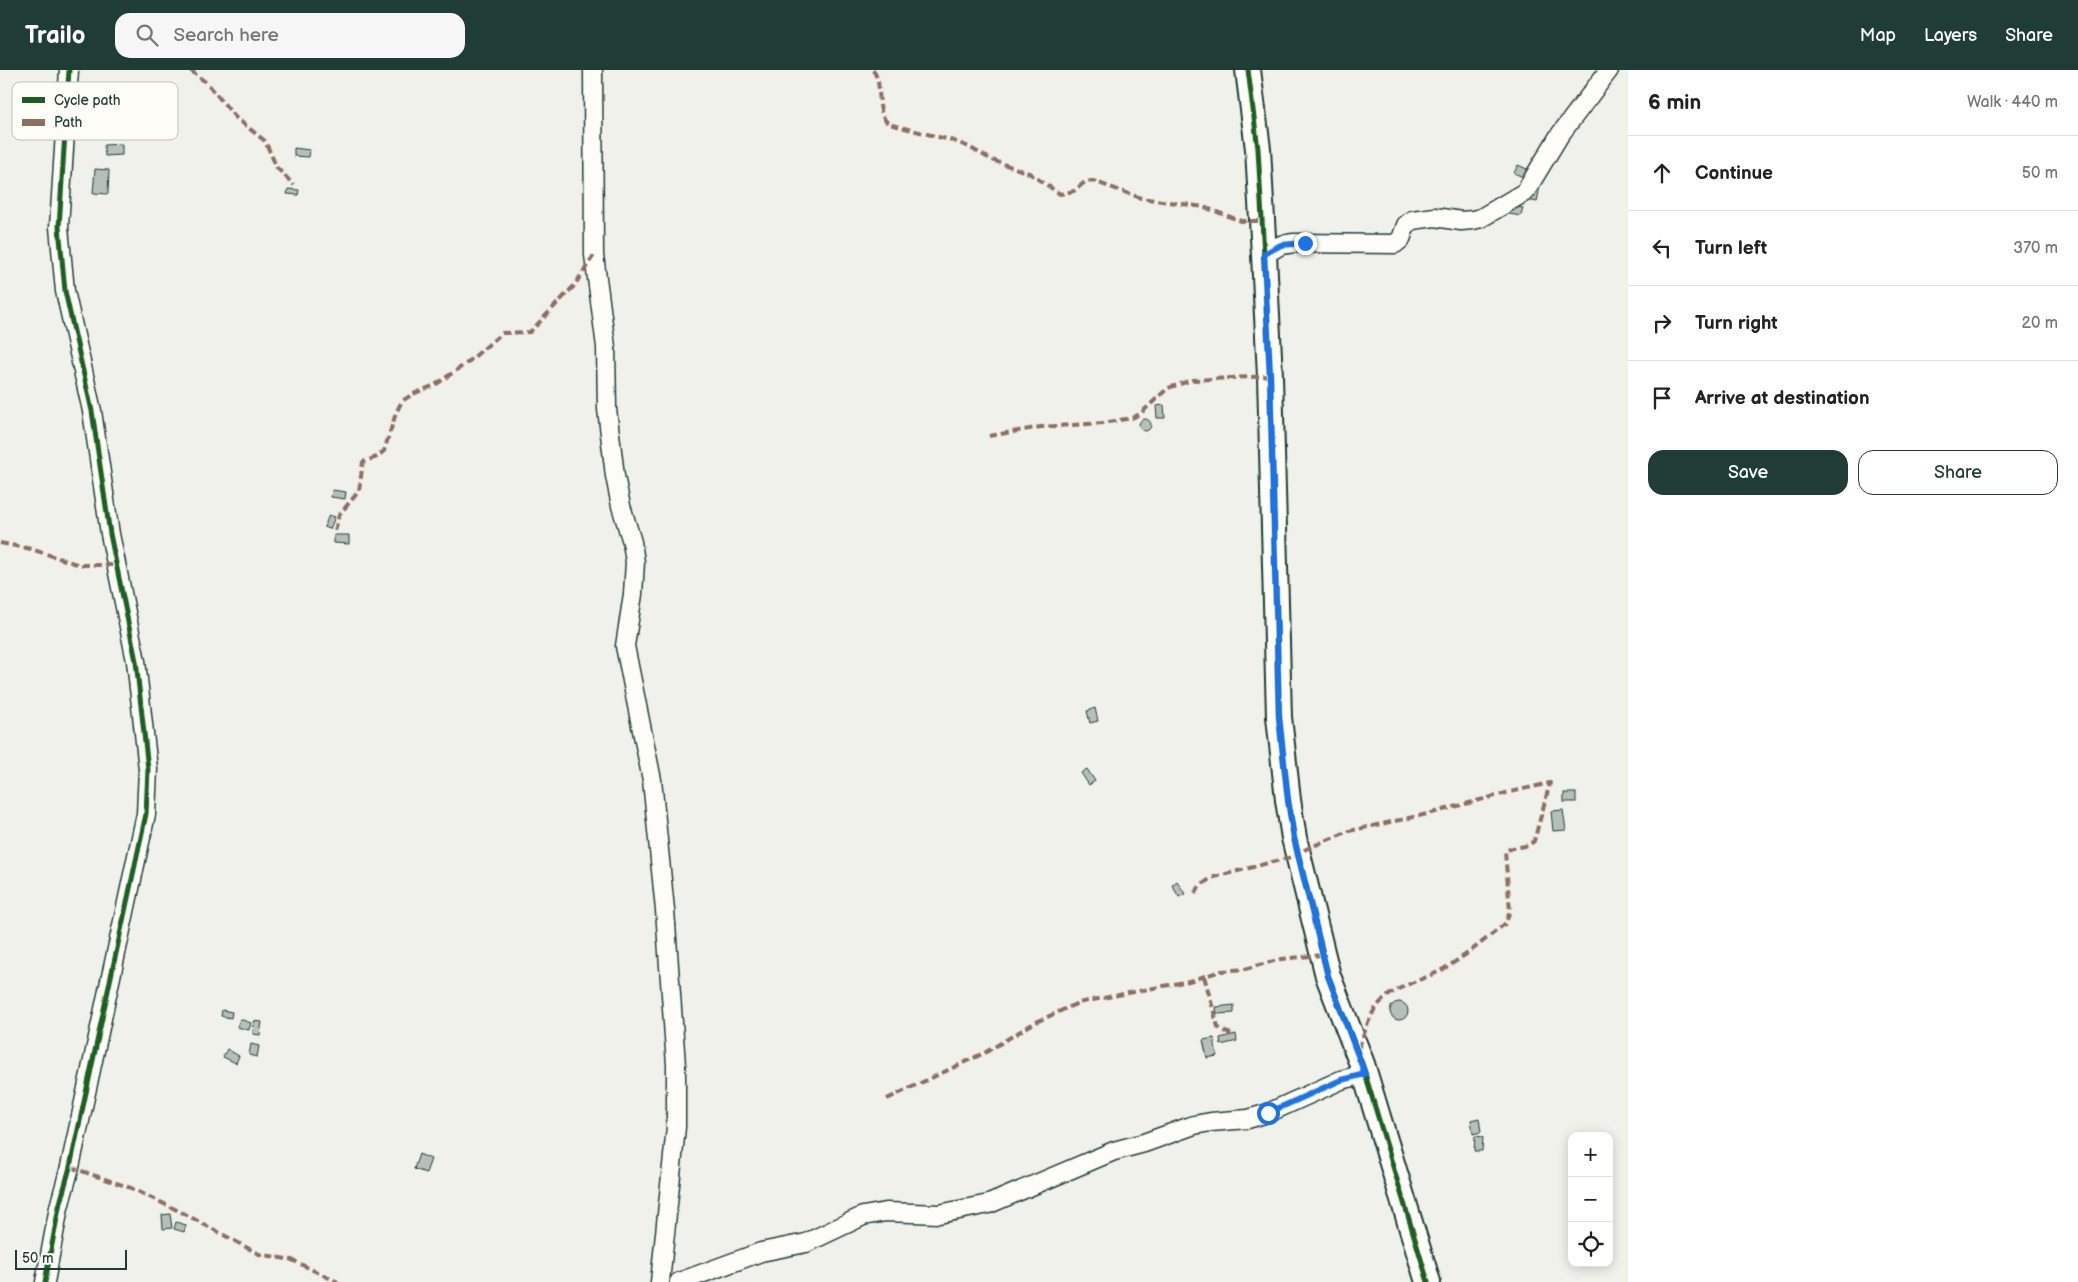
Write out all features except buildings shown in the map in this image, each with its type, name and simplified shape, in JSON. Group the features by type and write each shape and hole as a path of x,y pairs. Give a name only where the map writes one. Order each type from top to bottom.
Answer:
{"street":[{"path":"593,70 594,255 606,347 607,409 615,476 621,506 632,542 635,562 633,594 625,646 652,780 675,1056 676,1127 660,1282"},
{"path":"1248,70 1258,149 1264,254 1270,376 1279,717 1288,800 1294,838 1326,969 1365,1074 1428,1282"},
{"path":"1264,254 1281,245 1294,243 1395,244 1401,239 1406,225 1412,220 1435,217 1461,221 1481,218 1525,192 1559,136 1609,70"},
{"path":"45,1282 59,1207 70,1167 146,814 148,792 148,768 136,661 110,534 97,440 65,291 59,227 64,140"},
{"path":"679,1282 762,1252 806,1243 863,1216 886,1212 938,1214 989,1204 1114,1151 1144,1143 1194,1125 1248,1119 1268,1113 1341,1080 1365,1074"}],"marked path":[{"path":"190,70 208,84 235,117 265,141 277,168 294,185"},
{"path":"873,70 878,84 881,112 889,124 954,141 969,147 992,160 1029,173 1060,194 1074,191 1085,182 1093,181 1141,198 1204,207 1241,221 1262,221"},
{"path":"335,531 339,515 359,491 363,462 377,457 384,451 396,413 402,401 435,385 467,363 502,333 530,332 574,286 594,255"},
{"path":"989,436 1041,427 1103,423 1132,418 1140,414 1168,388 1192,380 1270,376"},
{"path":"0,543 31,549 80,565 116,565"},
{"path":"1195,893 1200,886 1211,878 1299,855 1306,849 1349,831 1432,813 1550,783 1534,841 1531,844 1512,848 1505,852 1510,911 1506,923 1474,949 1440,971 1400,988 1385,998 1372,1014 1358,1049 1359,1052"},
{"path":"887,1099 986,1052 1034,1023 1078,1003 1189,981 1221,971 1245,969 1281,959 1322,955"},
{"path":"1204,976 1218,1027 1222,1031 1231,1034"},
{"path":"70,1167 131,1188 181,1212 259,1254 292,1260 338,1282"}],"cycle path":[{"path":"68,82 69,70"},
{"path":"1248,70 1258,149 1264,255 1270,376 1279,717 1288,800 1294,838 1328,976 1362,1064 1428,1282"},
{"path":"45,1282 59,1207 70,1167 146,814 148,769 136,661 110,534 92,411 65,291 59,227 65,140"}],"route":[{"path":"1268,1113 1341,1080 1365,1074 1322,955 1294,838 1279,717 1270,376 1264,254 1281,245 1305,243"}]}
